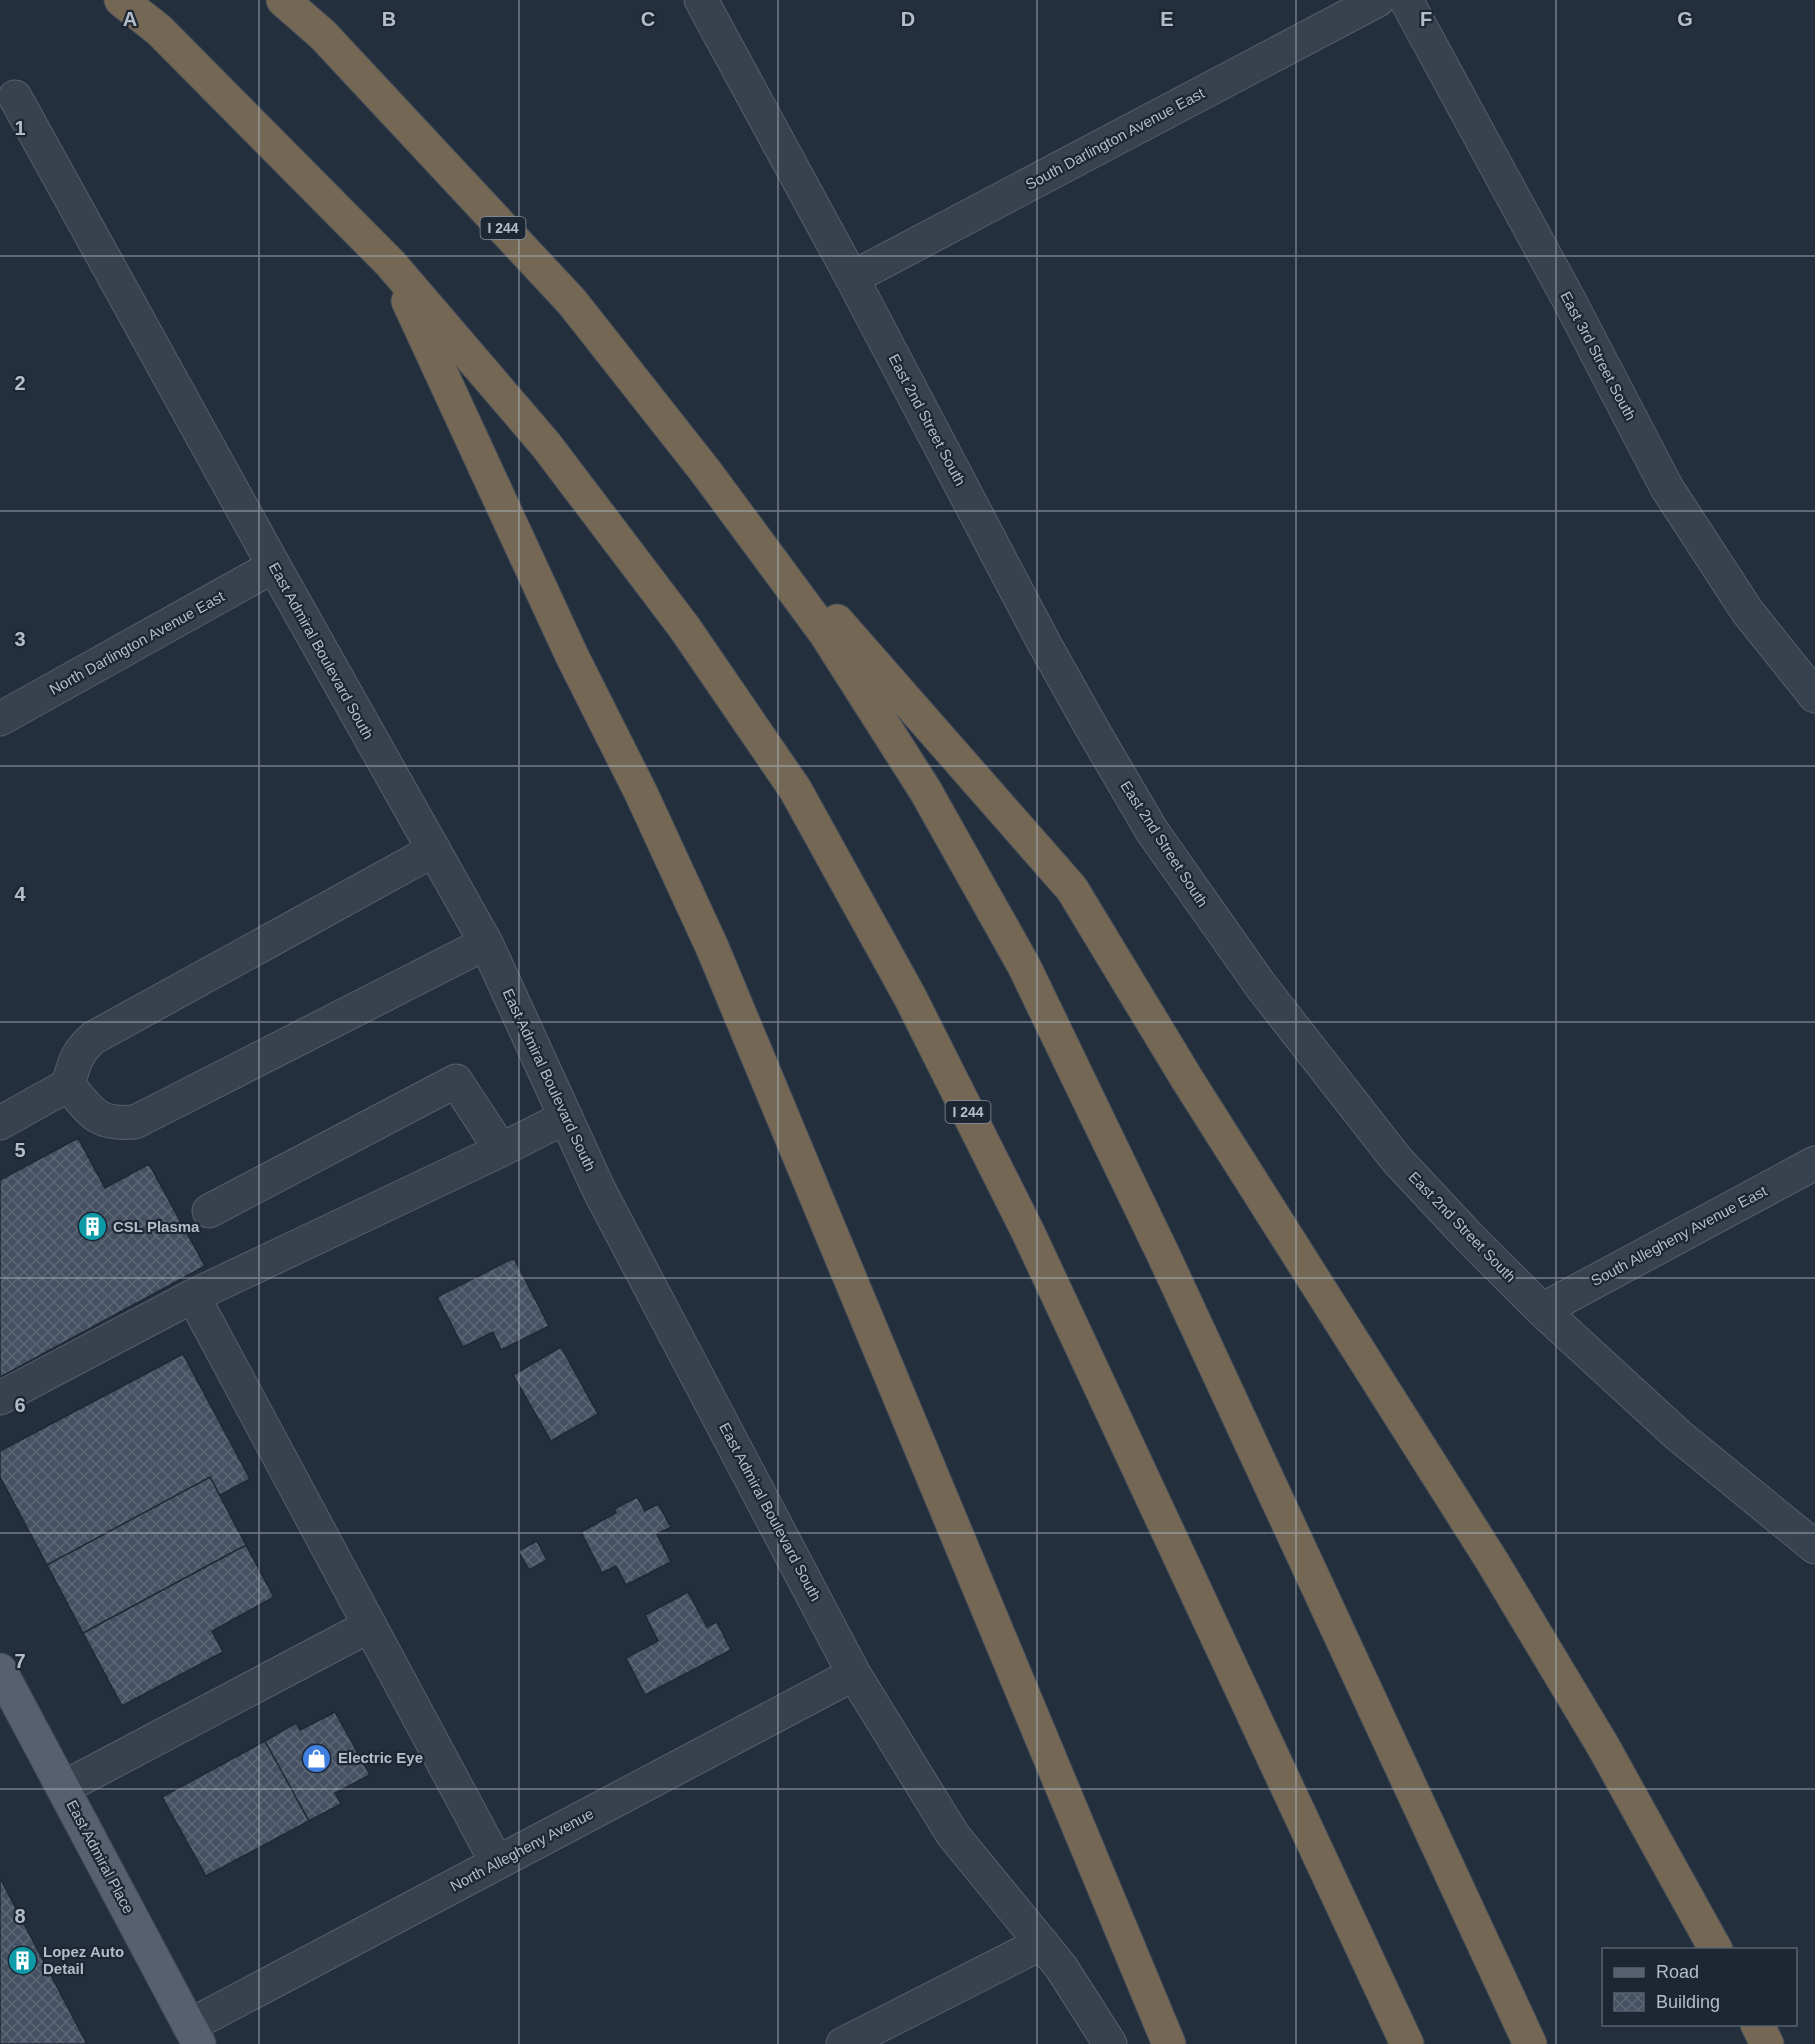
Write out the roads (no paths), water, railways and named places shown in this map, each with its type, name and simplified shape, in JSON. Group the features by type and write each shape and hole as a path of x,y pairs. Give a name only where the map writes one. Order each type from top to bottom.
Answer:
{"highway":[{"name":"I 244","path":"121,0 159,30 391,264 546,445 684,627 795,789 910,997 1028,1232 1407,2044"},
{"name":"I 244","path":"283,0 323,35 572,302 706,472 831,642 925,790 1024,966 1168,1265 1530,2044"},
{"path":"391,264 572,656 641,793 712,947 1169,2044"},
{"path":"706,472 1072,889 1187,1080 1492,1561 1603,1746 1715,1948"},
{"path":"1757,2026 1767,2044"}],"main road":[{"name":"East Admiral Place","path":"0,1670 194,2035"}],"street":[{"name":"East 2nd Street South","path":"701,0 852,278 1044,642 1152,831 1261,986 1396,1160 1542,1310 1678,1435 1815,1547"},
{"name":"South Darlington Avenue East","path":"852,278 1378,0"},
{"name":"East 3rd Street South","path":"1406,0 1569,300 1667,488 1748,611 1815,696"},
{"name":"East Admiral Boulevard South","path":"15,97 274,566 486,943 599,1190 854,1674 953,1835 1061,1967 1110,2044"},
{"name":"North Darlington Avenue East","path":"0,719 274,566"},
{"path":"0,1123 68,1085 81,1048 93,1038 434,850"},
{"path":"68,1085 95,1116 114,1123 135,1122 486,943"},
{"path":"209,1211 456,1081 501,1150"},
{"path":"0,1398 193,1296 566,1117"},
{"name":"South Allegheny Avenue East","path":"1542,1310 1815,1163"},
{"path":"193,1296 497,1863"},
{"path":"63,1788 369,1626"},
{"name":"North Allegheny Avenue","path":"194,2035 497,1863 854,1674"},
{"path":"843,2044 1042,1942"}],"place":[{"name":"CSL Plasma","path":"92,1227"},
{"name":"Electric Eye","path":"317,1758"},
{"name":"Lopez Auto Detail","path":"22,1961"}]}
